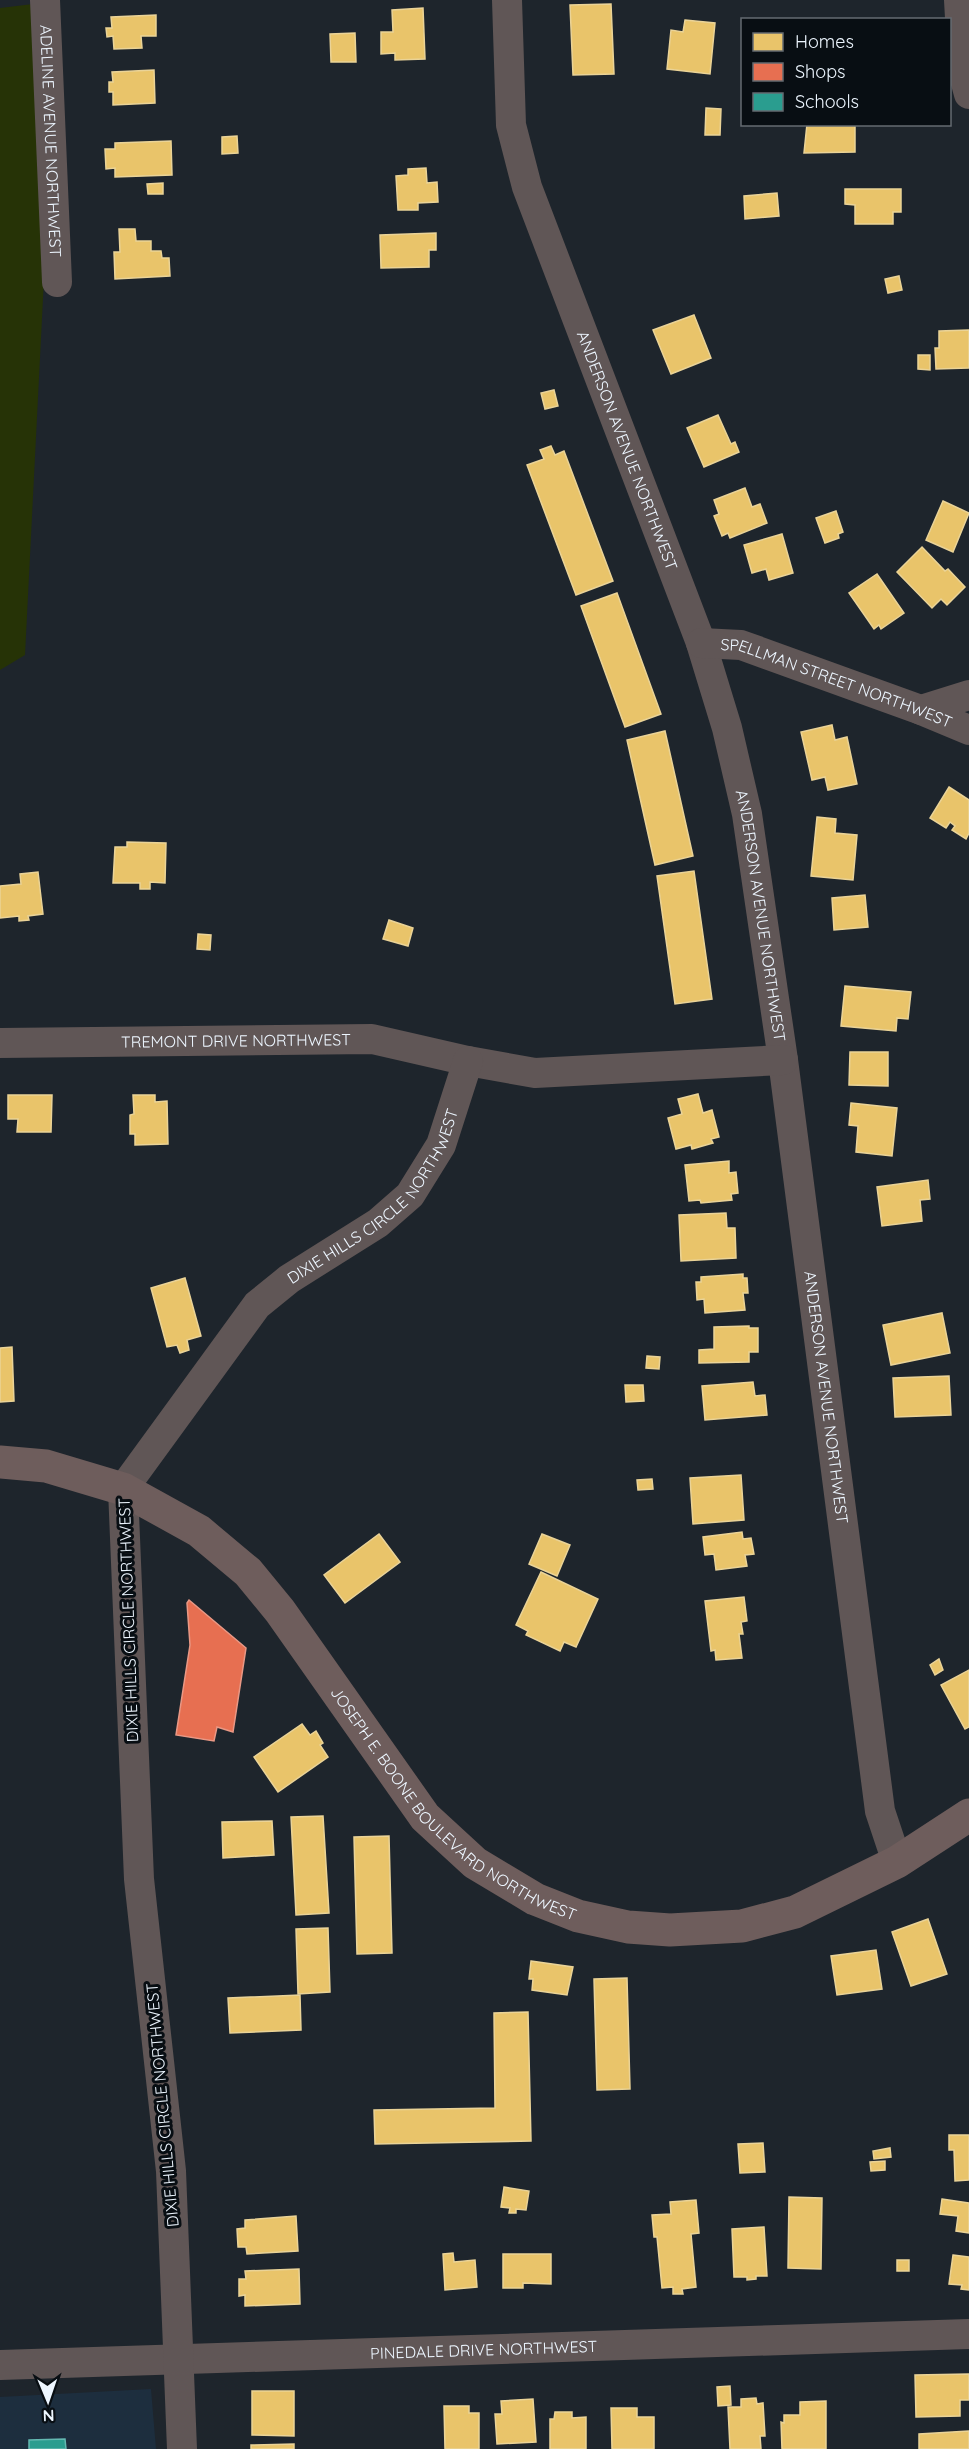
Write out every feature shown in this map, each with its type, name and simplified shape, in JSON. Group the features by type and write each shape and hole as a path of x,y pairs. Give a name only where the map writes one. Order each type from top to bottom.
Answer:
{"main road":[{"name":"JOSEPH E. BOONE BOULEVARD NORTHWEST","path":"0,1461 46,1466 123,1489 199,1531 248,1572 280,1611 425,1816 476,1863 535,1899 578,1916 628,1928 670,1930 742,1926 795,1912 897,1862 969,1815"}],"street":[{"name":"ADELINE AVENUE NORTHWEST","path":"45,0 57,282"},
{"name":"ANDERSON AVENUE NORTHWEST","path":"507,0 512,124 527,187 701,643 727,728 747,814 783,1060 880,1811 897,1862"},
{"path":"959,0 963,72 969,94"},
{"name":"SPELLMAN STREET NORTHWEST","path":"701,643 741,645 921,710 969,730"},
{"path":"921,710 969,695"},
{"name":"TREMONT DRIVE NORTHWEST","path":"0,1043 372,1039 468,1061"},
{"path":"468,1061 535,1073 783,1060"},
{"name":"DIXIE HILLS CIRCLE NORTHWEST","path":"182,2449 171,2171 139,1879 123,1489 257,1305 289,1280 378,1223 410,1195 441,1145 468,1061"},
{"name":"PINEDALE DRIVE NORTHWEST","path":"0,2365 969,2334"}],"shaded area":[{"path":"151,2389 156,2449 0,2449 0,2397"}],"green space":[{"path":"58,1 25,655 0,670 0,8"}],"building: Homes":[{"path":"611,4 614,74 573,75 570,5"},
{"path":"423,8 425,59 395,60 395,53 381,54 381,32 393,32 392,10"},
{"path":"156,15 156,36 141,36 142,48 114,49 113,36 107,37 106,28 112,28 111,17"},
{"path":"685,20 715,23 710,74 667,69 671,30 683,32"},
{"path":"355,33 356,62 331,62 330,34"},
{"path":"154,70 155,103 113,105 113,92 109,92 109,82 113,82 112,72"},
{"path":"706,108 721,109 720,135 705,135"},
{"path":"807,126 855,126 855,152 804,153"},
{"path":"237,136 238,153 222,154 222,137"},
{"path":"171,141 172,175 115,177 115,168 106,169 105,149 115,149 115,143"},
{"path":"426,168 427,183 437,182 438,202 418,203 418,210 398,210 396,176 408,175 408,169"},
{"path":"163,183 163,194 148,194 147,184"},
{"path":"845,189 901,189 901,212 893,212 893,224 855,224 855,205 845,204"},
{"path":"777,193 779,216 745,219 744,196"},
{"path":"119,229 135,229 136,241 151,241 151,251 161,251 162,258 169,258 170,276 115,279 114,252 120,252"},
{"path":"436,233 436,250 429,250 429,267 381,268 380,235"},
{"path":"899,276 902,290 888,293 885,279"},
{"path":"694,315 711,358 671,374 653,330"},
{"path":"969,330 969,368 936,369 935,348 939,348 939,331"},
{"path":"918,355 930,355 930,370 918,369"},
{"path":"554,390 558,406 545,409 541,393"},
{"path":"718,415 731,444 735,442 739,452 704,467 687,428"},
{"path":"551,446 555,455 564,451 613,581 576,595 527,465 544,459 540,450"},
{"path":"745,488 752,507 760,504 767,523 730,538 728,533 722,536 714,516 719,514 714,500"},
{"path":"943,501 969,513 953,552 926,540"},
{"path":"836,511 843,532 838,534 839,538 825,543 816,518"},
{"path":"782,534 793,573 769,580 766,569 752,573 744,545"},
{"path":"922,547 945,571 948,569 965,587 947,605 941,599 932,608 897,572"},
{"path":"877,574 904,613 881,629 879,625 874,629 849,593"},
{"path":"617,593 661,714 625,727 581,606"},
{"path":"832,725 835,740 847,737 857,784 828,790 825,777 812,780 801,732"},
{"path":"665,731 693,856 655,865 627,740"},
{"path":"949,787 969,800 969,833 966,839 952,830 955,826 950,822 946,828 930,818"},
{"path":"817,817 836,819 835,833 857,835 853,880 811,876"},
{"path":"127,842 166,843 165,883 150,882 150,889 140,889 140,883 113,883 115,847 127,847"},
{"path":"694,871 712,999 675,1004 657,876"},
{"path":"38,872 43,914 28,916 29,920 19,921 19,916 0,918 0,886 21,884 20,874"},
{"path":"865,895 868,927 834,930 832,898"},
{"path":"389,920 413,928 408,946 383,939"},
{"path":"198,934 211,935 210,950 197,949"},
{"path":"845,986 911,992 908,1019 897,1018 896,1031 841,1026"},
{"path":"850,1052 888,1052 888,1086 849,1085"},
{"path":"698,1094 703,1113 712,1110 719,1137 711,1139 713,1143 692,1149 691,1145 676,1149 668,1118 682,1114 678,1099"},
{"path":"8,1095 52,1095 51,1132 17,1132 18,1119 8,1119"},
{"path":"133,1095 155,1095 155,1102 167,1101 168,1144 135,1145 135,1134 130,1134 130,1115 134,1114"},
{"path":"851,1103 897,1108 892,1156 856,1152 858,1126 849,1125"},
{"path":"729,1161 729,1173 736,1172 738,1193 731,1194 732,1200 701,1203 700,1200 689,1201 685,1165"},
{"path":"928,1180 930,1199 920,1200 922,1221 882,1226 877,1187"},
{"path":"726,1213 727,1228 735,1228 736,1258 681,1261 679,1215"},
{"path":"743,1274 743,1278 747,1278 748,1293 743,1293 745,1310 705,1313 704,1299 697,1300 696,1282 701,1282 701,1277"},
{"path":"185,1278 201,1336 187,1340 189,1350 180,1353 177,1345 167,1347 151,1288"},
{"path":"942,1313 950,1353 891,1365 883,1325"},
{"path":"749,1326 749,1328 758,1328 758,1352 749,1352 749,1362 699,1363 699,1350 714,1349 714,1327"},
{"path":"12,1347 14,1401 0,1402 0,1348"},
{"path":"647,1356 660,1357 659,1369 646,1368"},
{"path":"949,1376 951,1415 895,1417 893,1378"},
{"path":"753,1382 755,1396 765,1395 767,1415 705,1420 702,1386"},
{"path":"625,1385 643,1385 644,1401 626,1402"},
{"path":"741,1475 744,1520 693,1524 690,1478"},
{"path":"652,1479 653,1489 638,1490 637,1480"},
{"path":"742,1532 743,1539 751,1538 754,1554 745,1555 747,1566 716,1570 714,1554 705,1555 703,1537"},
{"path":"379,1534 400,1562 345,1603 324,1575"},
{"path":"542,1534 570,1545 557,1576 529,1564"},
{"path":"541,1572 598,1599 576,1647 564,1642 560,1651 526,1635 528,1631 516,1625"},
{"path":"744,1597 747,1621 741,1622 743,1634 739,1634 742,1658 716,1660 715,1650 711,1651 705,1601"},
{"path":"939,1659 943,1670 935,1675 930,1665"},
{"path":"969,1670 969,1727 965,1729 941,1685"},
{"path":"302,1724 310,1735 316,1731 323,1743 320,1745 328,1757 278,1792 254,1757"},
{"path":"323,1816 329,1913 296,1915 291,1817"},
{"path":"272,1821 274,1855 223,1858 222,1822"},
{"path":"389,1836 392,1953 357,1954 354,1837"},
{"path":"928,1919 947,1974 911,1986 892,1932"},
{"path":"328,1928 330,1992 298,1994 296,1929"},
{"path":"876,1950 882,1989 837,1995 831,1956"},
{"path":"531,1961 573,1967 567,1995 532,1990 533,1979 529,1979"},
{"path":"627,1978 630,2089 597,2090 594,1979"},
{"path":"300,1995 301,2030 230,2033 228,1998"},
{"path":"528,2012 531,2141 375,2144 374,2110 495,2108 494,2013"},
{"path":"949,2135 969,2135 969,2180 955,2181 954,2150 949,2150"},
{"path":"763,2143 765,2172 740,2173 738,2144"},
{"path":"890,2148 891,2157 874,2159 873,2151"},
{"path":"885,2161 885,2170 871,2171 870,2162"},
{"path":"504,2187 529,2191 526,2210 516,2209 516,2213 509,2213 510,2208 501,2207"},
{"path":"789,2197 822,2198 821,2269 788,2268"},
{"path":"942,2199 969,2203 969,2233 956,2231 958,2216 940,2214"},
{"path":"696,2200 699,2233 691,2234 696,2287 682,2289 683,2294 673,2294 673,2287 662,2288 657,2237 654,2237 652,2215 671,2214 670,2202"},
{"path":"296,2216 298,2251 247,2254 246,2247 238,2247 237,2229 245,2228 245,2220"},
{"path":"764,2227 767,2276 756,2276 756,2279 747,2280 747,2277 734,2277 732,2229"},
{"path":"453,2253 454,2262 475,2260 477,2287 445,2290 443,2254"},
{"path":"503,2254 551,2254 551,2284 523,2283 523,2288 503,2288"},
{"path":"953,2255 969,2257 969,2290 961,2289 962,2285 949,2284"},
{"path":"897,2260 909,2260 909,2271 897,2271"},
{"path":"299,2269 300,2304 245,2306 245,2295 239,2296 239,2279 246,2279 245,2271"},
{"path":"969,2374 969,2400 960,2400 960,2416 916,2417 915,2375"},
{"path":"730,2386 731,2405 718,2406 717,2387"},
{"path":"252,2391 294,2391 294,2436 252,2435"},
{"path":"756,2398 757,2404 763,2403 765,2436 760,2436 761,2449 730,2449 728,2407 741,2407 741,2399"},
{"path":"533,2399 536,2442 497,2444 495,2414 502,2414 501,2401"},
{"path":"826,2401 826,2449 782,2449 781,2422 784,2423 784,2415 800,2415 800,2402"},
{"path":"444,2406 469,2406 469,2413 479,2413 479,2449 445,2449"},
{"path":"611,2408 637,2408 637,2417 654,2417 654,2449 612,2449"},
{"path":"555,2412 572,2412 572,2418 586,2417 586,2449 550,2449 550,2419 554,2419"},
{"path":"969,2431 969,2449 919,2449 919,2434"},
{"path":"294,2444 294,2449 251,2449 251,2445"}],"building: Shops":[{"path":"189,1600 246,1648 233,1732 217,1727 214,1741 176,1735 190,1645 187,1603"}],"building: Schools":[{"path":"65,2439 66,2449 29,2449 29,2440"}]}
